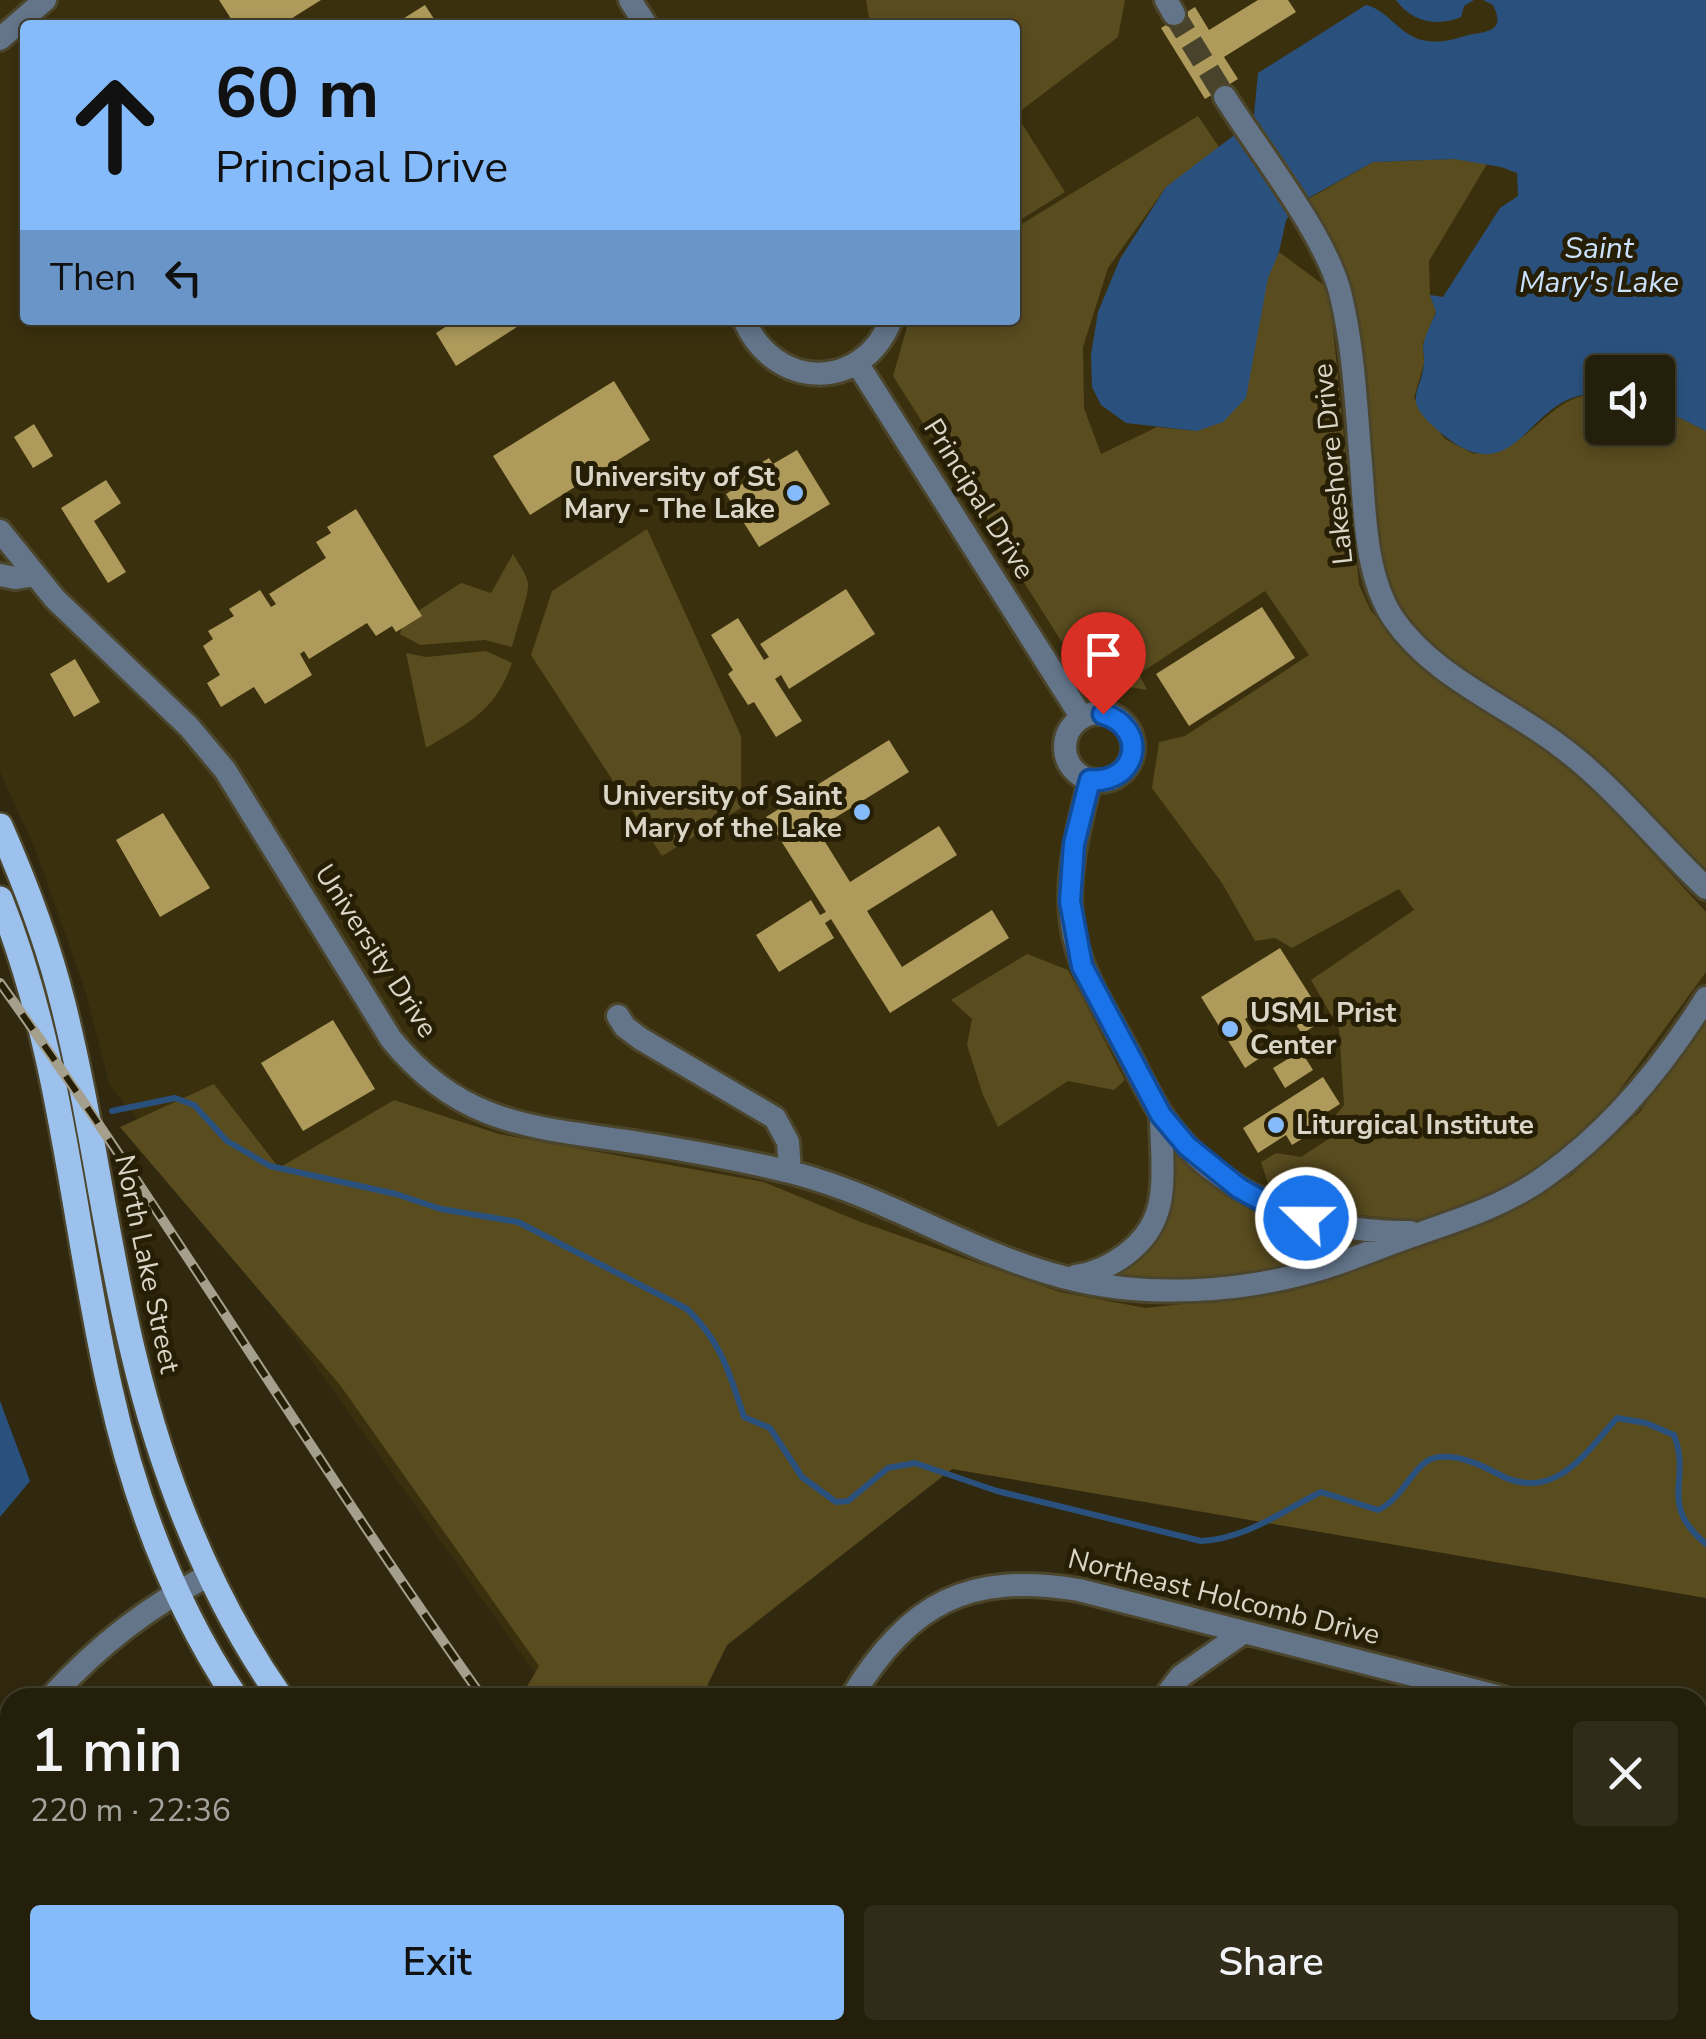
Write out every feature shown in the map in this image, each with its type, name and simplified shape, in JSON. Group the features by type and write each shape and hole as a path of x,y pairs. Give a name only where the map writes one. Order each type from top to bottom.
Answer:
{"main road":[{"name":"North Lake Street","path":"0,826 25,886 62,999 148,1412 172,1483 211,1574 255,1659 275,1688"},
{"name":"North Lake Street","path":"0,900 28,979 57,1099 118,1422 145,1511 177,1592 230,1688"}],"street":[{"path":"22,20 45,0"},
{"path":"0,40 20,22"},
{"name":"Lakeshore Drive","path":"1230,106 1326,257 1342,302 1352,349 1366,523 1376,579 1391,615 1412,642 1444,669 1583,764 1706,888"},
{"path":"747,325 764,352 780,364 798,372 818,374 857,364 873,351 888,325"},
{"name":"Principal Drive","path":"857,364 1082,718"},
{"name":"University Drive","path":"0,531 55,599 189,726 225,770 391,1038 426,1076 452,1095 512,1122 790,1172 1063,1278 1137,1289 1248,1285 1321,1269 1499,1204 1544,1178 1598,1136 1653,1074 1706,998"},
{"path":"0,574 14,578 35,576"},
{"path":"1092,714 1114,717 1123,724 1132,743 1128,764 1111,779 1090,780 1079,775 1066,757 1068,735 1082,718 1092,714"},
{"path":"1090,780 1074,844 1072,926 1082,966 1161,1115 1214,1170 1266,1203 1341,1226 1424,1232"},
{"path":"618,1016 640,1039 775,1118 788,1142 790,1172"},
{"path":"1063,1278 1104,1268 1132,1249 1153,1223 1160,1207 1161,1115"},
{"path":"60,1688 114,1634 211,1574"},
{"name":"Northeast Holcomb Drive","path":"857,1688 894,1638 947,1600 1000,1584 1039,1583 1463,1688"},
{"path":"1172,1688 1181,1676 1244,1632"}],"shaded area":[{"name":"University of Saint Mary of the Lake","path":"0,0 1706,0 1706,1598 952,1469 727,1645 582,1688 546,1688 153,1138 110,1086 84,987 36,851 0,772"},
{"path":"866,0 1125,0 1118,37 1020,111 1020,20 869,20"},
{"path":"1198,116 1219,147 1166,187 1108,268 1083,347 1084,408 1101,454 1157,427 1197,431 1279,252 1329,289 1359,585 1371,611 1395,638 1578,773 1706,912 1706,972 1605,1110 1533,1173 1490,1196 1425,1221 1348,1214 1294,1198 1268,1183 1261,1162 1276,1153 1301,1157 1336,1134 1331,1121 1344,1105 1339,1029 1311,980 1414,910 1399,889 1292,948 1275,938 1255,941 1222,883 1152,788 1159,742 1185,736 1309,655 1265,591 1139,674 1147,690 1086,680 893,376 908,325 1020,325 1020,225"},
{"path":"1020,121 1065,192 1020,220"},
{"path":"1454,159 1487,164 1429,261 1430,295 1436,311 1423,344 1424,363 1414,398 1445,439 1474,454 1504,448 1554,410 1585,396 1585,445 1675,445 1675,416 1706,431 1706,872 1584,754 1447,661 1397,612 1382,576 1359,349 1303,202 1373,162"},
{"path":"647,529 741,736 741,808 662,856 531,655 552,591"},
{"path":"513,554 526,576 528,588 512,647 485,640 420,645 400,634 404,620 461,583 491,593"},
{"path":"486,651 512,663 497,693 478,714 426,748 406,653 426,657"},
{"path":"1027,954 1068,970 1125,1080 1114,1090 1068,1081 998,1127 967,1045 972,1019 951,1000"},
{"path":"1706,1019 1706,1598 952,1469 727,1645 708,1688 526,1688 539,1666 340,1385 120,1127 214,1084 279,1168 394,1100 499,1134 764,1182 858,1221 1060,1292 1146,1308 1289,1292 1500,1217 1572,1175 1640,1112"},
{"path":"1171,1143 1278,1217 1294,1255 1372,1239 1290,1270 1165,1284 1116,1275 1152,1245 1172,1204"}],"water":[{"path":"1396,0 1474,0 1464,6 1461,17 1434,22 1417,18"},
{"name":"Saint Mary's Lake","path":"1483,0 1706,0 1706,431 1675,416 1675,355 1585,355 1585,396 1555,407 1505,450 1485,454 1462,447 1423,416 1416,396 1424,343 1436,312 1430,295 1443,297 1500,208 1518,196 1517,173 1454,159 1373,162 1303,201 1286,220 1268,278 1246,398 1223,422 1197,431 1126,423 1101,405 1092,387 1091,355 1098,312 1120,259 1166,187 1254,115 1258,73 1366,5 1418,39 1436,42 1491,30 1497,22 1493,5"},
{"path":"0,1401 30,1481 0,1517"}],"building":[{"path":"219,0 321,0 289,20 232,20"},
{"path":"1258,0 1288,0 1296,12 1224,57 1238,79 1205,99 1161,28 1195,7 1209,30"},
{"path":"425,5 435,20 401,20"},
{"path":"448,325 520,325 456,366 436,333"},
{"path":"614,381 650,440 530,515 493,456"},
{"path":"34,424 53,456 33,468 14,437"},
{"path":"797,450 830,504 759,547 726,494 747,481 743,474 769,458 773,464"},
{"path":"106,480 121,503 94,521 126,572 108,583 61,508"},
{"path":"356,509 422,616 396,632 392,626 376,636 367,623 309,659 304,651 300,654 312,675 265,704 254,687 221,707 207,683 220,675 203,646 213,639 208,631 234,616 229,609 260,590 271,607 276,604 269,594 326,558 316,542 331,533 327,527"},
{"path":"846,589 875,634 789,689 781,675 775,679 802,721 776,737 754,702 748,705 728,674 733,670 711,635 738,618 764,660 769,657 760,644"},
{"path":"1262,607 1295,658 1189,726 1156,674"},
{"path":"75,659 100,702 74,717 50,674"},
{"path":"889,740 909,772 817,829 850,882 939,826 957,855 867,911 902,967 992,910 1009,938 890,1013 831,919 825,923 834,938 779,972 756,935 811,900 820,915 826,912 766,817"},
{"path":"163,813 210,888 160,917 116,840"},
{"path":"1280,948 1325,1019 1302,1034 1279,998 1261,1009 1245,1019 1266,1054 1245,1068 1201,997"},
{"path":"333,1020 375,1089 303,1131 261,1063"},
{"path":"1301,1051 1313,1070 1285,1088 1273,1068"},
{"path":"1323,1077 1340,1104 1311,1122 1316,1130 1292,1145 1286,1135 1258,1153 1243,1128"}],"waterway":[{"path":"112,1111 175,1098 194,1105 227,1141 270,1166 396,1194 441,1209 518,1222 687,1309 716,1346 744,1417 770,1428 802,1477 836,1502 848,1501 888,1468 915,1463 997,1491 1201,1541 1248,1530 1321,1492 1378,1510 1396,1496 1423,1464 1440,1457 1470,1461 1518,1482 1551,1479 1580,1459 1617,1418 1646,1423 1674,1435 1679,1451 1679,1504 1691,1529 1706,1544"}],"tunnel":[{"path":"1174,14 1225,97"}],"railway":[{"path":"0,983 476,1688"}],"place":[{"name":"University of St Mary - The Lake","path":"795,493"},
{"name":"University of Saint Mary of the Lake","path":"862,812"},
{"name":"USML Prist Center","path":"1230,1029"},
{"name":"Liturgical Institute","path":"1276,1125"}],"route":[{"path":"1103,714 1114,717 1129,732 1132,754 1121,773 1111,779 1090,780 1074,844 1070,901 1082,966 1161,1115 1187,1146 1239,1188 1306,1218"}]}
